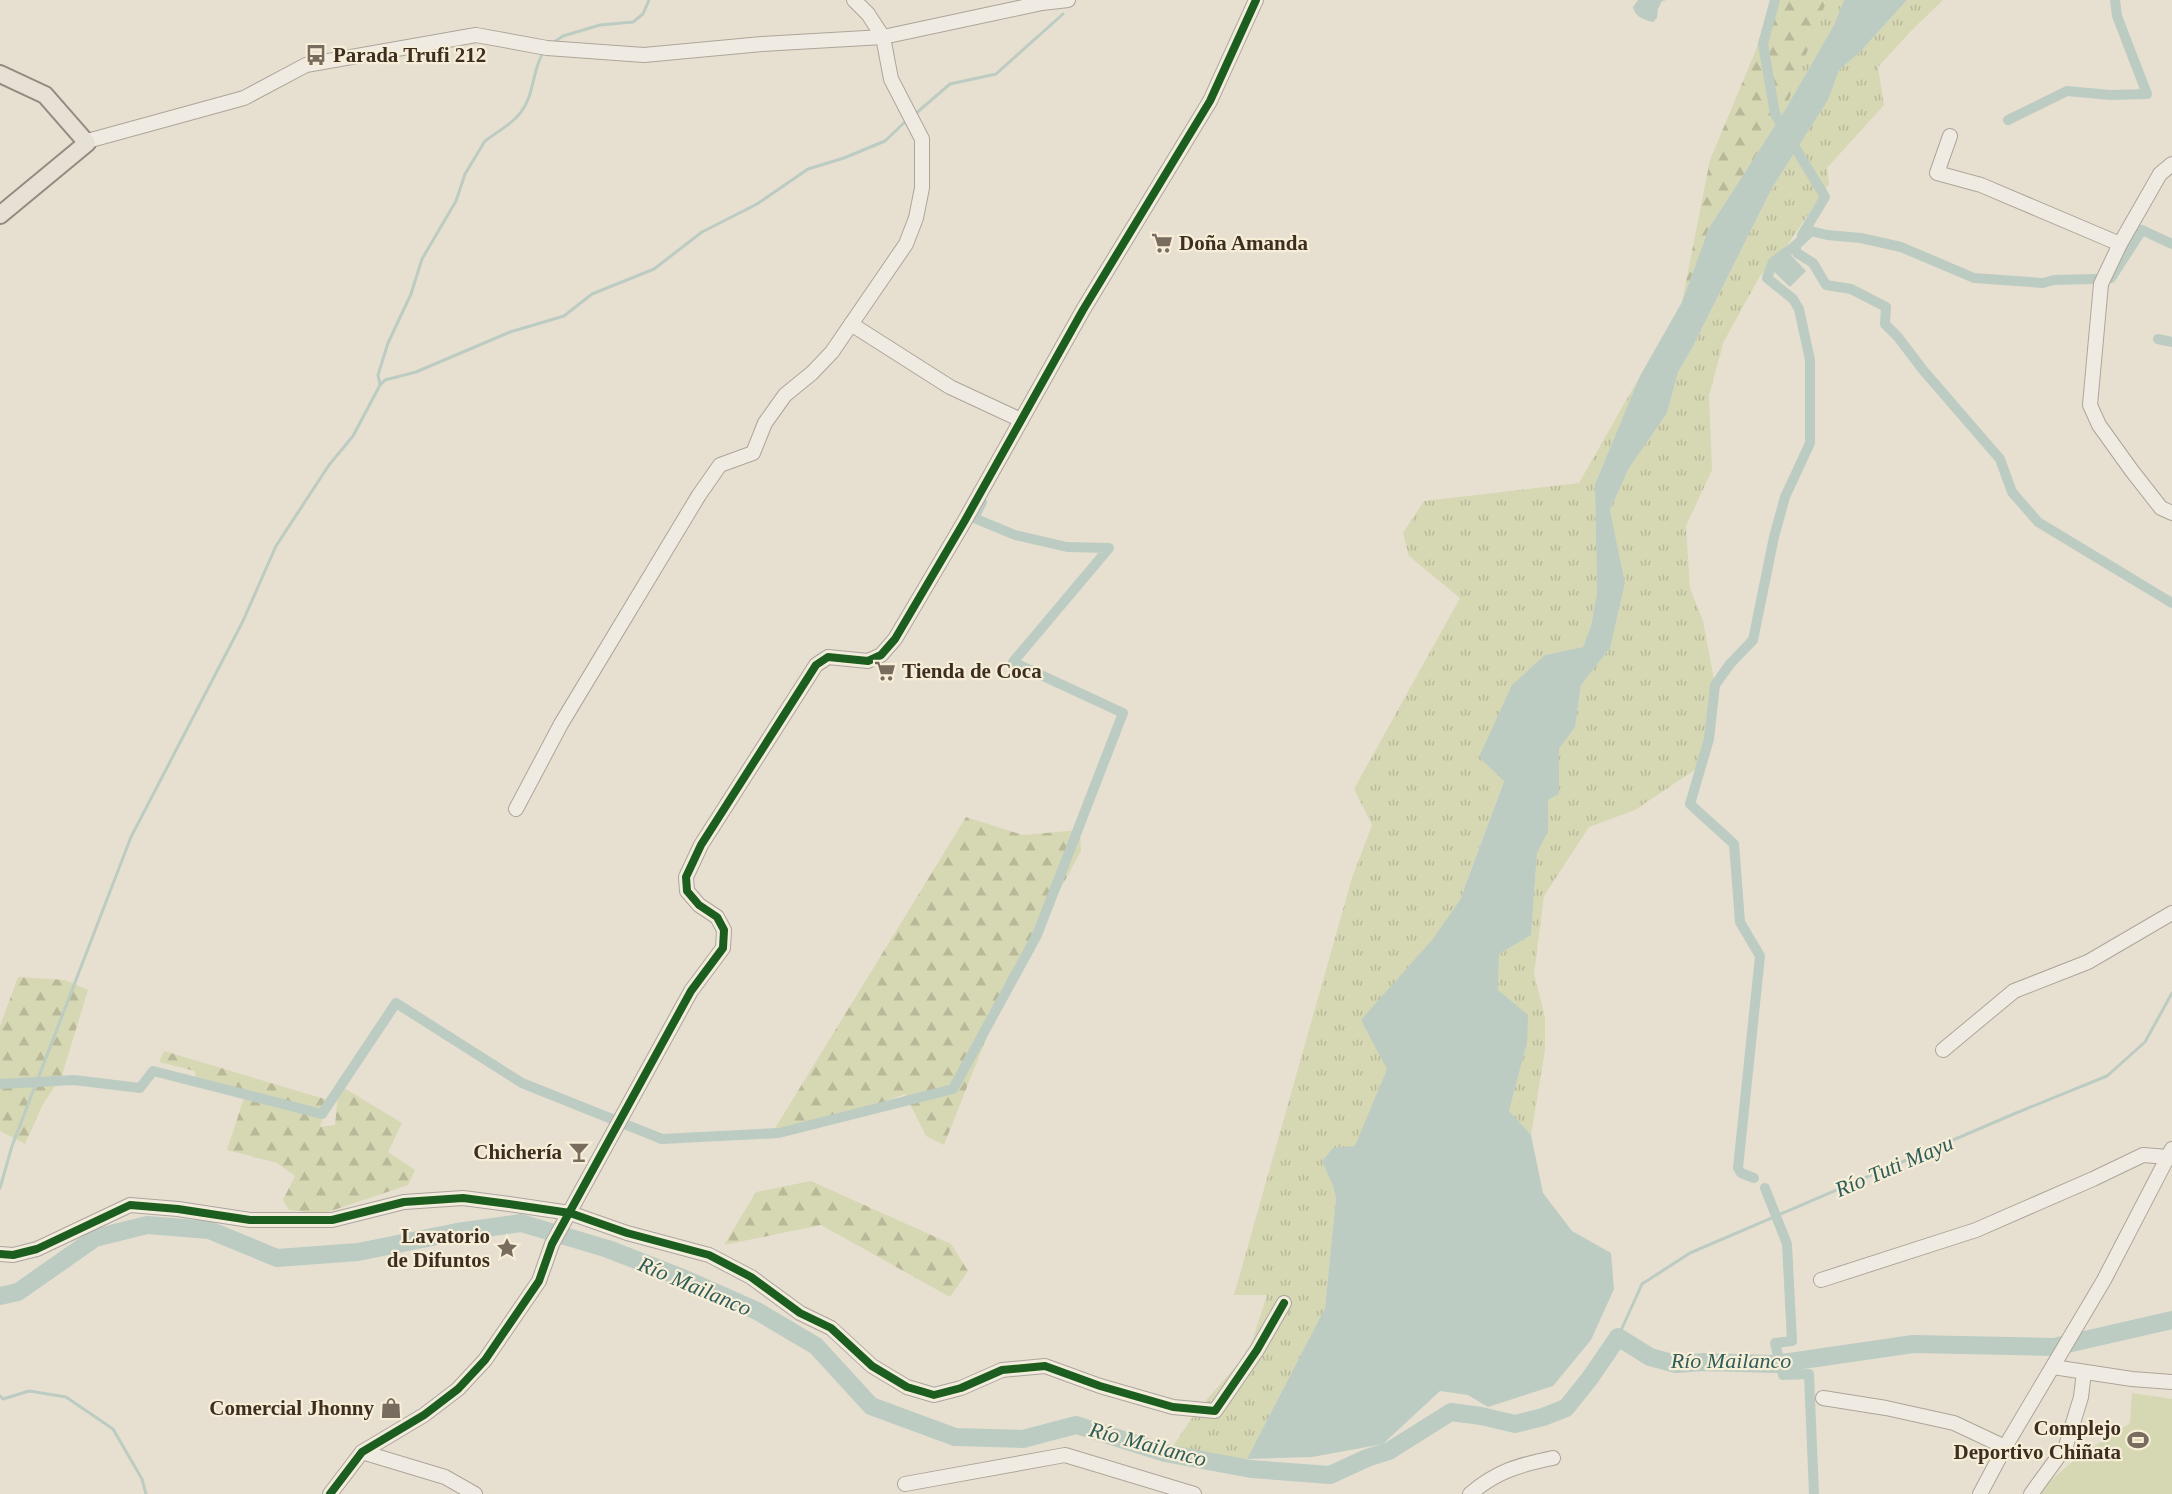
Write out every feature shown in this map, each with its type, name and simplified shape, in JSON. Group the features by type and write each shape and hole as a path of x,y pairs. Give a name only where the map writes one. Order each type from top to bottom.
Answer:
{"main road":[{"path":"0,74 45,95 87,143 0,215"}],"street":[{"path":"516,809 561,724 699,495 720,465 753,453 765,423 784,395 812,373 831,352 906,244 916,219 922,188 922,139 891,79 882,37 868,14 854,0"},
{"path":"87,143 243,98 306,65 476,34 547,48 644,55 762,44 882,37 1042,3 1068,0"},
{"path":"330,1494 362,1452 424,1415 458,1389 485,1360 539,1281 552,1244 691,991 723,948 724,930 717,917 699,905 687,891 686,877 700,845 816,664 828,657 868,661 881,655 895,639 964,522 1083,310 1210,101 1256,0"},
{"path":"1950,136 1937,173 1981,185 2120,244"},
{"path":"2172,164 2160,174 2120,244 2101,284 2090,405 2099,425 2132,471 2161,508 2172,513"},
{"path":"851,324 950,387 1021,420"},
{"path":"1943,1050 2014,991 2088,962 2172,913"},
{"path":"1821,1281 1976,1230 2143,1155 2170,1153"},
{"path":"1980,1494 2005,1447 2104,1281 2170,1153"},
{"path":"0,1254 14,1255 37,1250 130,1205 178,1209 250,1220 332,1220 404,1202 463,1198 567,1219 710,1255 751,1277 800,1313 831,1328 872,1366 907,1387 934,1395 961,1388 1002,1370 1045,1366 1100,1386 1173,1407 1215,1411 1257,1350 1284,1303"},
{"path":"2053,1368 2172,1382"},
{"path":"2031,1494 2066,1446 2081,1397 2084,1372"},
{"path":"1823,1398 1886,1408 1954,1423 2005,1447"},
{"path":"362,1452 445,1477 475,1494"},
{"path":"904,1484 1065,1455 1194,1494"},
{"path":"1470,1494 1488,1479 1523,1464 1553,1458"}],"green space":[{"path":"1771,0 1824,0 1825,5 1785,110 1709,228 1682,302 1710,160 1756,50"},
{"path":"1824,0 1844,0 1834,25 1785,110 1825,5"},
{"path":"1907,0 1943,0 1878,67 1884,105 1827,168 1829,184 1784,250 1760,276 1723,343 1709,396 1712,470 1686,526 1690,588 1703,621 1715,685 1709,739 1702,765 1635,810 1589,827 1544,896 1534,974 1545,1017 1545,1050 1531,1135 1509,1111 1527,1043 1498,990 1499,954 1531,935 1537,853 1548,832 1548,800 1559,794 1559,749 1575,727 1581,685 1610,648 1625,583 1610,510 1629,468 1667,413 1678,372 1772,188 1828,100 1839,70 1859,53"},
{"path":"1640,376 1595,484 1597,593 1591,626 1583,647 1545,655 1504,780 1460,900 1432,940 1387,1069 1355,1147 1333,1148 1322,1161 1336,1198 1325,1308 1247,1459 1172,1448 1196,1412 1249,1351 1267,1295 1234,1295 1352,878 1372,825 1354,789 1460,598 1409,556 1403,533 1424,501 1579,483"},
{"path":"966,817 1023,835 1080,830 1081,851 1005,991 944,1145 926,1136 905,1094 858,1111 774,1130"},
{"path":"18,977 65,980 88,990 62,1075 42,1106 25,1144 0,1131 0,1026"},
{"path":"164,1051 328,1100 320,1127 335,1125 339,1085 402,1123 388,1152 415,1170 408,1185 322,1214 289,1210 283,1200 295,1176 277,1163 227,1150 245,1095 196,1081 195,1071 159,1062"},
{"path":"811,1181 951,1244 968,1271 950,1297 821,1225 724,1245 756,1192"},
{"name":"Complejo Deportivo Chiñata","path":"2132,1393 2172,1399 2172,1494 2038,1494 2037,1492 2078,1457 2130,1423"}],"shaded area":[{"path":"1638,0 1667,0 1662,1 1657,18 1653,22 1638,16 1633,7"},
{"path":"1844,0 1907,0 1859,53 1839,70 1828,100 1772,188 1678,372 1667,413 1629,468 1610,510 1625,583 1610,648 1581,685 1575,727 1559,749 1559,794 1548,800 1548,832 1537,853 1531,935 1499,954 1498,990 1528,1015 1527,1043 1509,1111 1531,1135 1543,1193 1572,1231 1611,1253 1614,1289 1591,1340 1553,1386 1488,1407 1468,1395 1440,1391 1383,1444 1312,1457 1247,1459 1325,1308 1336,1198 1322,1161 1333,1148 1355,1146 1387,1069 1361,1020 1432,940 1460,900 1504,781 1479,757 1512,685 1545,655 1583,647 1591,626 1597,593 1595,484 1640,376 1682,302 1709,228 1785,110 1834,25"},
{"path":"1788,252 1806,271 1790,287 1771,269"}],"waterway":[{"path":"551,44 563,36 600,25 633,22 643,14 649,0"},
{"path":"1775,0 1763,44 1775,114 1825,197 1802,235"},
{"path":"2008,120 2067,91 2110,95 2147,94 2117,16 2115,0"},
{"path":"914,115 950,84 996,74 1063,14"},
{"path":"380,384 378,375 388,343 411,294 422,259 456,201 465,174 485,141 514,120 526,105 537,66 544,51"},
{"path":"0,1188 12,1146 131,837 243,621 276,546 329,465 353,436 380,385 385,380 416,372 510,332 564,316 592,294 654,269 702,232 757,204 808,169 844,158 885,141 907,120"},
{"path":"2111,278 2142,230 2172,244"},
{"path":"1754,1178 1741,1173 1738,1168 1760,956 1740,922 1734,844 1690,804 1709,739 1715,685 1730,664 1753,640 1774,537 1785,497 1810,443 1810,360 1799,309 1793,299 1767,278 1773,262 1811,231 1861,238 1901,247 1974,278 2043,283 2054,280 2095,279"},
{"path":"1795,246 1797,253 1813,263 1826,285 1851,289 1886,307 1885,324 2000,459 2012,492 2038,522 2172,603"},
{"path":"2158,339 2172,342"},
{"path":"0,1084 74,1080 140,1088 153,1071 322,1114 396,1003 522,1083 662,1139 779,1133 953,1089 1037,935 1123,713 1013,662 1109,548 1067,547 1015,535 974,518 982,502"},
{"name":"Río Tuti Mayu","path":"1618,1337 1642,1284 1690,1253 2107,1076 2145,1042 2172,993"},
{"path":"1765,1188 1787,1244 1792,1341 1775,1343 1783,1375 1809,1374 1814,1494"},
{"name":"Río Mailanco","path":"0,1296 18,1292 95,1238 147,1225 209,1230 277,1258 358,1252 457,1232 521,1223 608,1249 685,1279 757,1311 816,1346 871,1406 955,1437 1023,1439 1076,1425 1165,1453 1251,1469 1330,1475 1367,1458 1389,1451 1451,1412 1515,1424 1566,1408 1618,1337 1650,1357 1676,1364 1704,1362 1775,1364 1913,1344 2054,1347 2172,1320"},
{"path":"0,1396 3,1399 29,1391 66,1397 113,1429 142,1479 146,1494"}],"cycle path":[{"path":"330,1494 362,1452 424,1415 458,1389 485,1360 539,1281 552,1244 691,991 723,948 724,930 717,917 699,905 687,891 686,877 701,845 816,665 828,657 868,661 881,655 895,639 964,522 1083,310 1210,101 1256,0"},
{"path":"0,1254 13,1255 37,1249 130,1205 178,1209 250,1220 332,1220 404,1202 463,1198 570,1213 627,1233 709,1255 751,1277 800,1313 831,1328 872,1366 907,1387 934,1395 961,1388 1002,1370 1045,1366 1100,1386 1173,1407 1215,1411 1257,1350 1284,1303"}],"place":[{"name":"Parada Trufi 212","path":"316,55"},
{"name":"Doña Amanda","path":"1162,243"},
{"name":"Tienda de Coca","path":"885,671"},
{"name":"Chichería","path":"579,1152"},
{"name":"Lavatorio de Difuntos","path":"507,1248"},
{"name":"Comercial Jhonny","path":"391,1408"},
{"name":"Complejo Deportivo Chiñata","path":"2138,1440"}]}
